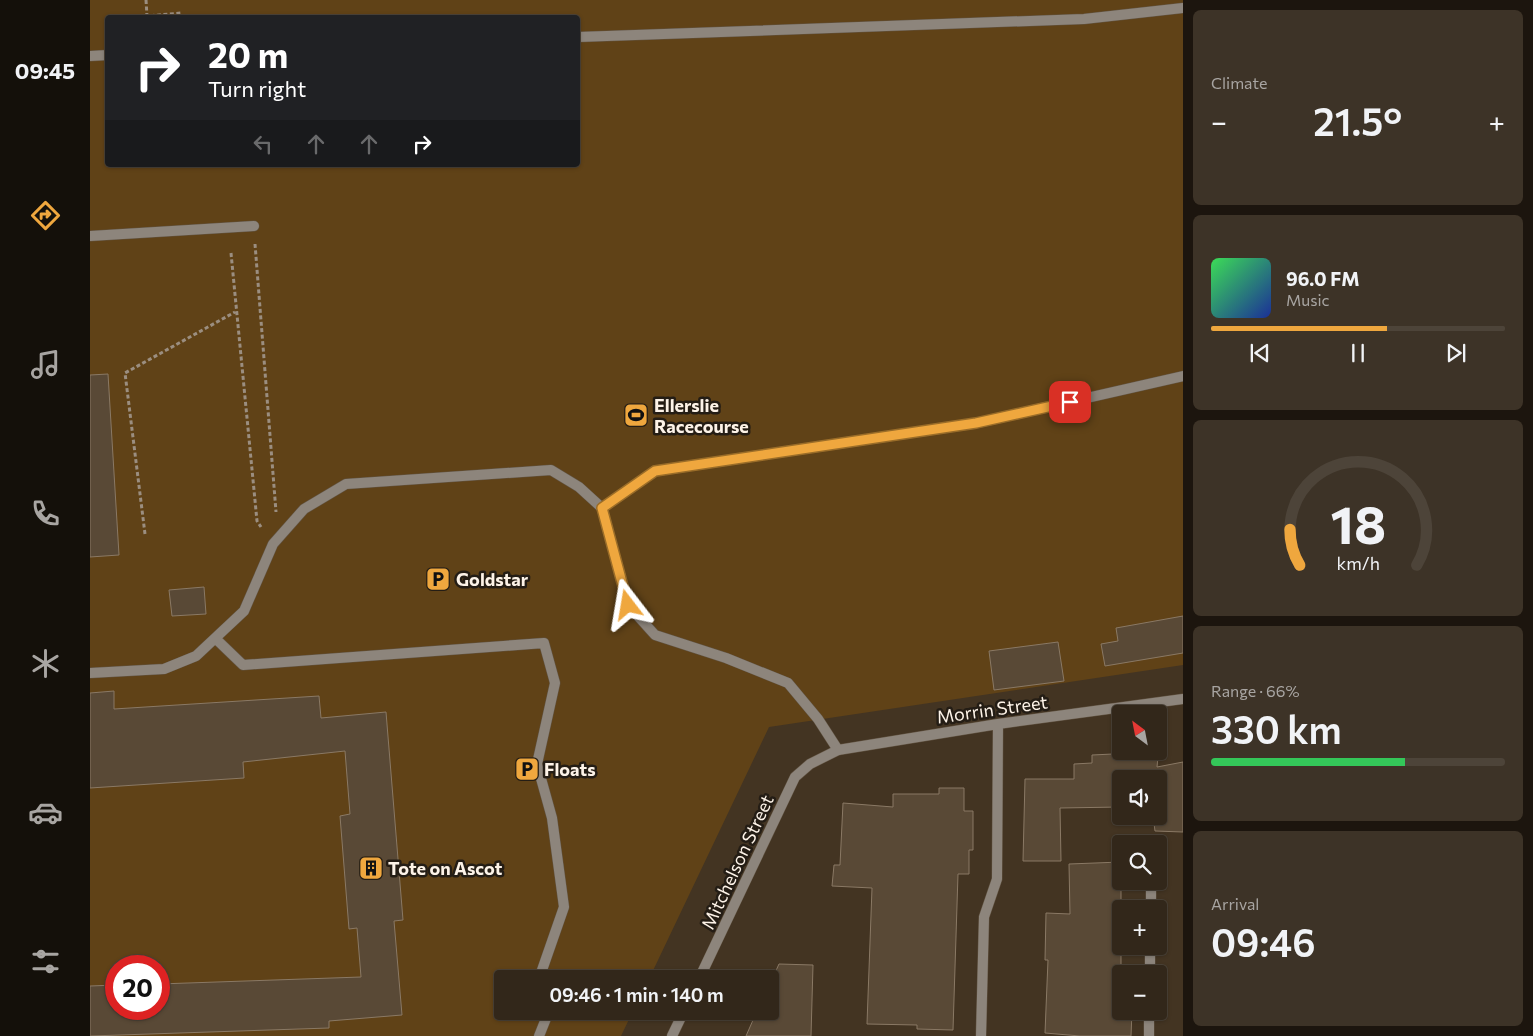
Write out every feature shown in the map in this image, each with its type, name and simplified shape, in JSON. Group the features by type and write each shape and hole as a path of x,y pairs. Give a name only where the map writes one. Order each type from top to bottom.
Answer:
{"street":[{"path":"580,37 1084,19 1183,8"},
{"path":"90,56 105,55"},
{"path":"90,236 254,226"},
{"path":"602,508 655,471 976,423 1183,376"},
{"path":"90,674 164,669 196,656 244,611 273,544 304,509 346,484 551,470 579,487 602,508 628,605 655,635 726,658 788,683 818,719 838,750"},
{"path":"216,638 243,665 544,643 555,683 537,764 552,818 564,907 542,970"},
{"name":"Morrin Street","path":"810,764 838,750 998,724 1183,699"},
{"path":"981,1036 984,917 997,878 998,724"},
{"name":"Mitchelson Street","path":"703,970 795,777 810,764"},
{"path":"539,1036 545,1020"},
{"path":"672,1036 680,1020"},
{"path":"1149,1020 1149,1036"}],"path":[{"path":"146,0 147,15"},
{"path":"158,15 181,13"},
{"path":"254,226 276,509 281,535"},
{"path":"231,253 235,312 257,521 273,544"},
{"path":"145,534 125,373 235,312"}],"shaded area":[{"name":"Ellerslie Racecourse","path":"90,0 1183,0 1183,665 769,727 653,970 494,970 494,1020 629,1020 621,1036 90,1036"}],"building":[{"path":"108,374 119,555 90,557 90,375"},
{"path":"204,587 206,614 172,616 169,590"},
{"path":"1183,616 1183,653 1105,666 1101,644 1118,641 1116,628"},
{"path":"1058,642 1064,681 994,690 989,651"},
{"path":"114,691 114,709 319,696 321,718 386,712 403,920 394,921 402,1015 329,1021 329,1028 90,1036 90,986 105,985 105,1020 170,1020 170,984 361,977 357,928 349,929 340,816 350,814 345,751 243,762 244,778 90,788 90,693"},
{"path":"1112,754 1112,760 1158,760 1157,767 1183,762 1183,832 1155,831 1154,825 1167,825 1167,770 1112,770 1112,807 1060,808 1061,861 1023,861 1025,779 1074,779 1074,764 1092,763 1092,755"},
{"path":"939,788 964,788 964,811 973,811 973,850 969,850 969,874 958,874 953,1030 917,1029 917,1025 867,1024 872,888 832,886 834,865 840,865 843,803 893,807 893,794 939,794"},
{"path":"1112,862 1112,890 1121,890 1121,900 1112,900 1112,955 1121,955 1121,965 1112,965 1112,1020 1132,1020 1131,1036 1080,1036 1045,1033 1048,960 1045,960 1046,913 1070,914 1069,864"},
{"path":"779,964 813,965 811,1036 746,1036 753,1020 779,1020 779,970 776,970"}],"place":[{"name":"Ellerslie Racecourse","path":"636,415"},
{"name":"Goldstar","path":"438,579"},
{"name":"Floats","path":"527,769"},
{"name":"Tote on Ascot","path":"371,868"}],"route":[{"path":"628,605 602,508 655,471 976,423 1070,402"}]}
